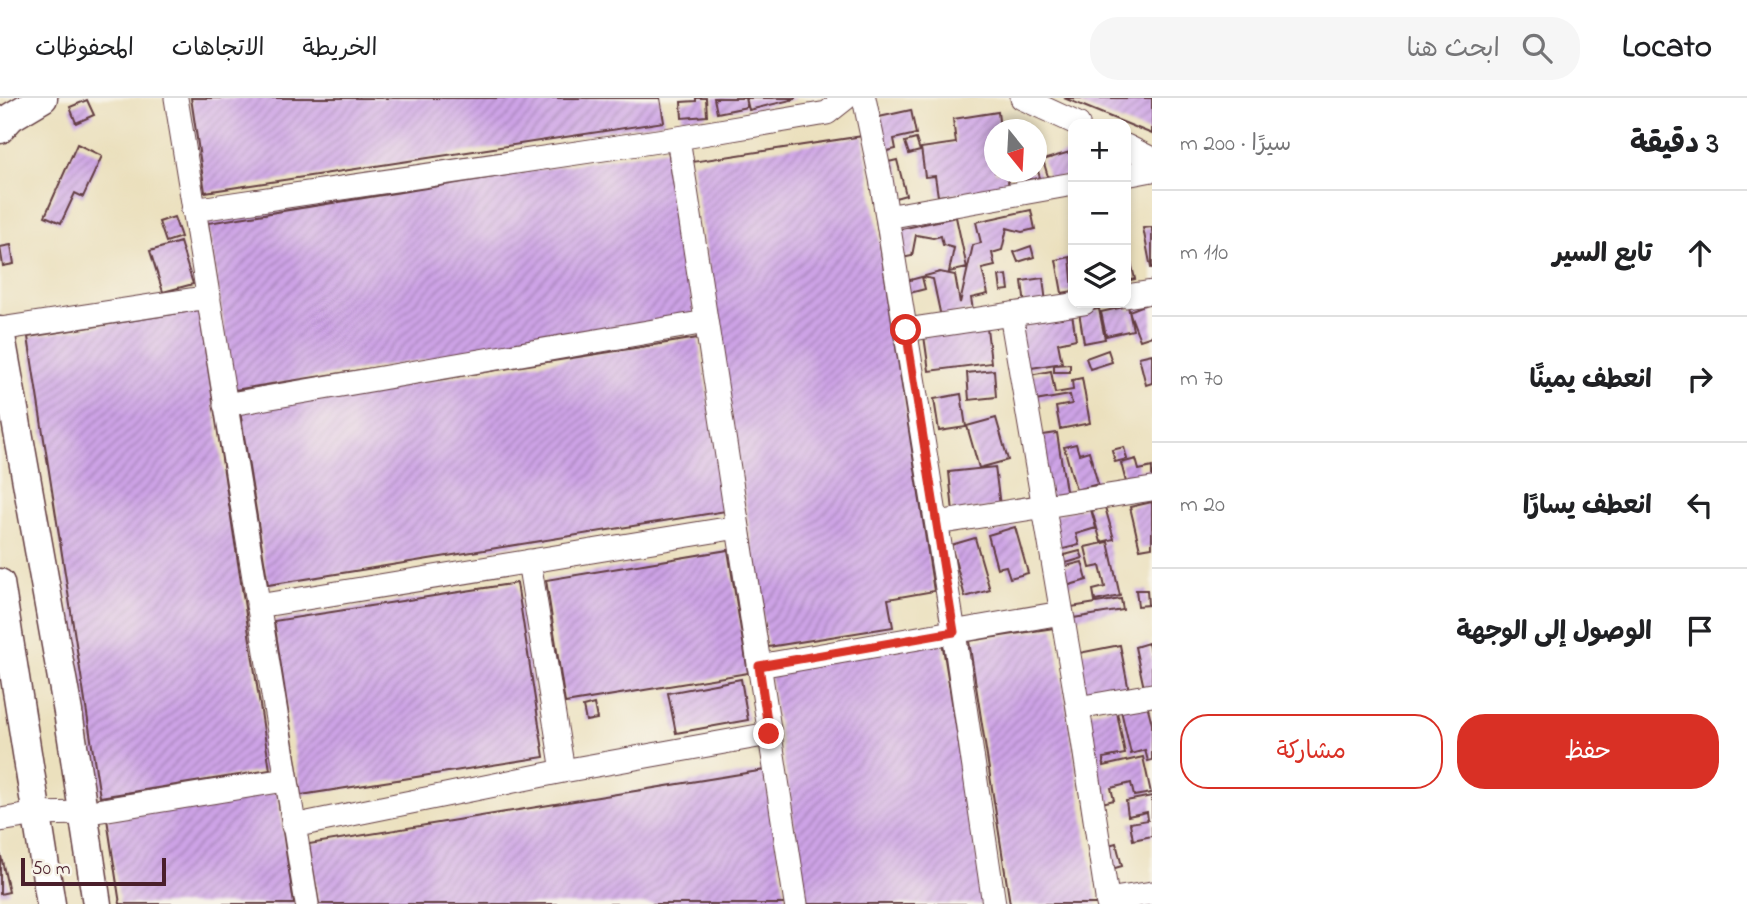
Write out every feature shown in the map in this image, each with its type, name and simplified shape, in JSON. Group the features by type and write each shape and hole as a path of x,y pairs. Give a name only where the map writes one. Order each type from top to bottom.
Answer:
{"main road":[{"path":"0,129 11,117 43,98"},
{"path":"0,330 68,712 97,904"},
{"path":"0,583 51,904"}],"street":[{"path":"176,98 307,904"},
{"path":"193,210 678,138 827,113 846,98"},
{"path":"864,98 906,330 994,904"},
{"path":"1022,98 1068,119"},
{"path":"678,138 796,904"},
{"path":"1131,148 1152,159"},
{"path":"1131,173 1152,170"},
{"path":"887,217 1068,185"},
{"path":"1131,295 1152,292"},
{"path":"0,330 209,297"},
{"path":"906,330 1068,305"},
{"path":"1011,314 1079,708 1108,902 1152,893"},
{"path":"225,405 706,322"},
{"path":"937,523 1152,489"},
{"path":"258,606 738,527"},
{"path":"528,561 563,771"},
{"path":"759,666 1061,613"},
{"path":"1079,708 1152,695"},
{"path":"293,825 563,771 769,734"},
{"path":"0,820 37,814 83,813 285,780"}],"building":[{"path":"191,98 660,98 664,122 205,192"},
{"path":"696,98 706,98 707,116 682,118 681,102 696,101"},
{"path":"714,98 745,98 747,107 717,113"},
{"path":"746,98 795,98 795,99 749,110"},
{"path":"1064,98 1152,98 1152,134 1131,125 1131,119 1115,119"},
{"path":"87,100 94,115 76,123 70,107"},
{"path":"911,110 916,134 894,139 896,149 878,153 870,119"},
{"path":"998,112 999,119 984,119 984,182 1008,182 1009,189 938,196 935,176 925,177 921,148 956,143 953,119"},
{"path":"863,136 934,591 888,599 893,627 768,647 692,162"},
{"path":"916,139 920,151 909,154 905,142"},
{"path":"77,144 102,156 83,197 75,193 61,223 45,216"},
{"path":"668,149 695,317 234,390 208,223"},
{"path":"1068,152 1068,174 1049,180 1047,159"},
{"path":"897,160 906,195 888,200 880,164"},
{"path":"1031,210 1035,229 1022,232 1007,228 1002,250 992,253 995,266 982,269 988,294 971,298 973,310 941,317 933,279 922,277 925,289 902,295 899,283 940,272 955,275 960,303 973,245 981,243 976,222"},
{"path":"174,217 181,237 166,242 159,222"},
{"path":"956,217 967,268 949,272 954,248 943,245 941,236 933,238 916,235 912,256 897,259 892,231"},
{"path":"1152,227 1152,268 1151,268 1143,228"},
{"path":"180,242 193,284 163,292 150,251"},
{"path":"11,245 14,264 3,266 0,247"},
{"path":"1031,246 1034,257 1018,262 1014,252"},
{"path":"1068,257 1068,292 1062,293 1056,260"},
{"path":"1131,263 1135,279 1131,280"},
{"path":"1007,275 1009,290 1001,291 999,276"},
{"path":"1043,278 1046,303 1025,306 1022,281"},
{"path":"1152,302 1152,336 1140,340 1129,311"},
{"path":"1128,308 1133,330 1106,336 1101,312"},
{"path":"1099,309 1105,339 1084,343 1079,312"},
{"path":"199,310 270,770 100,797 28,337"},
{"path":"1072,314 1076,339 1058,343 1062,363 1025,369 1017,324"},
{"path":"987,328 991,363 929,371 924,336"},
{"path":"698,338 726,511 268,585 240,411"},
{"path":"1108,350 1112,362 1090,369 1086,358"},
{"path":"1152,354 1152,383 1146,385 1139,357"},
{"path":"1070,364 1070,372 1054,372 1054,365"},
{"path":"994,370 996,397 969,400 967,373"},
{"path":"1051,371 1055,393 1073,390 1072,380 1082,378 1090,423 1060,429 1056,407 1072,404 1070,395 1035,401 1030,375"},
{"path":"961,394 966,427 939,431 934,399"},
{"path":"996,418 1008,460 979,468 967,426"},
{"path":"1057,433 1067,497 1051,500 1036,436"},
{"path":"1076,444 1079,454 1089,451 1098,484 1076,490 1064,447"},
{"path":"1124,447 1127,459 1115,462 1112,450"},
{"path":"1136,459 1139,470 1152,467 1152,479 1127,486 1121,463"},
{"path":"995,467 1000,506 953,512 949,472"},
{"path":"1152,502 1152,547 1140,549 1130,507"},
{"path":"1090,506 1096,528 1076,534 1079,545 1052,552 1043,518"},
{"path":"1105,507 1114,539 1101,542 1092,511"},
{"path":"1015,527 1028,573 1010,578 1006,566 997,568 988,535"},
{"path":"975,538 990,590 965,597 951,545"},
{"path":"1108,542 1120,596 1095,601 1093,590 1105,587 1100,566 1090,568 1085,547"},
{"path":"728,550 748,673 565,703 546,580"},
{"path":"1080,551 1083,558 1059,565 1057,557"},
{"path":"1082,562 1087,580 1066,586 1054,569"},
{"path":"517,583 544,757 301,795 274,621"},
{"path":"1136,590 1147,590 1148,605 1138,606"},
{"path":"1121,599 1123,610 1067,619 1065,608"},
{"path":"1054,628 1097,904 1010,904 969,641"},
{"path":"942,641 985,904 807,904 769,669"},
{"path":"1148,643 1152,660 1152,686 1144,688 1135,647"},
{"path":"1120,645 1129,691 1071,702 1074,654"},
{"path":"741,679 748,720 676,733 668,693"},
{"path":"1146,700 1152,724 1152,760 1148,761 1145,750 1131,754 1120,706"},
{"path":"594,704 597,719 586,721 583,707"},
{"path":"1116,707 1125,754 1103,758 1104,766 1143,757 1151,793 1134,796 1131,783 1111,788 1114,800 1094,805 1082,714"},
{"path":"765,770 786,904 319,904 309,844"},
{"path":"277,792 294,904 120,904 107,819"},
{"path":"1152,796 1152,836 1133,840 1130,823 1148,820 1147,812 1128,816 1126,801"},
{"path":"1116,843 1122,866 1108,870 1102,847"},
{"path":"0,857 9,892 0,894"}],"route":[{"path":"769,734 759,666 954,632 906,330"}]}
